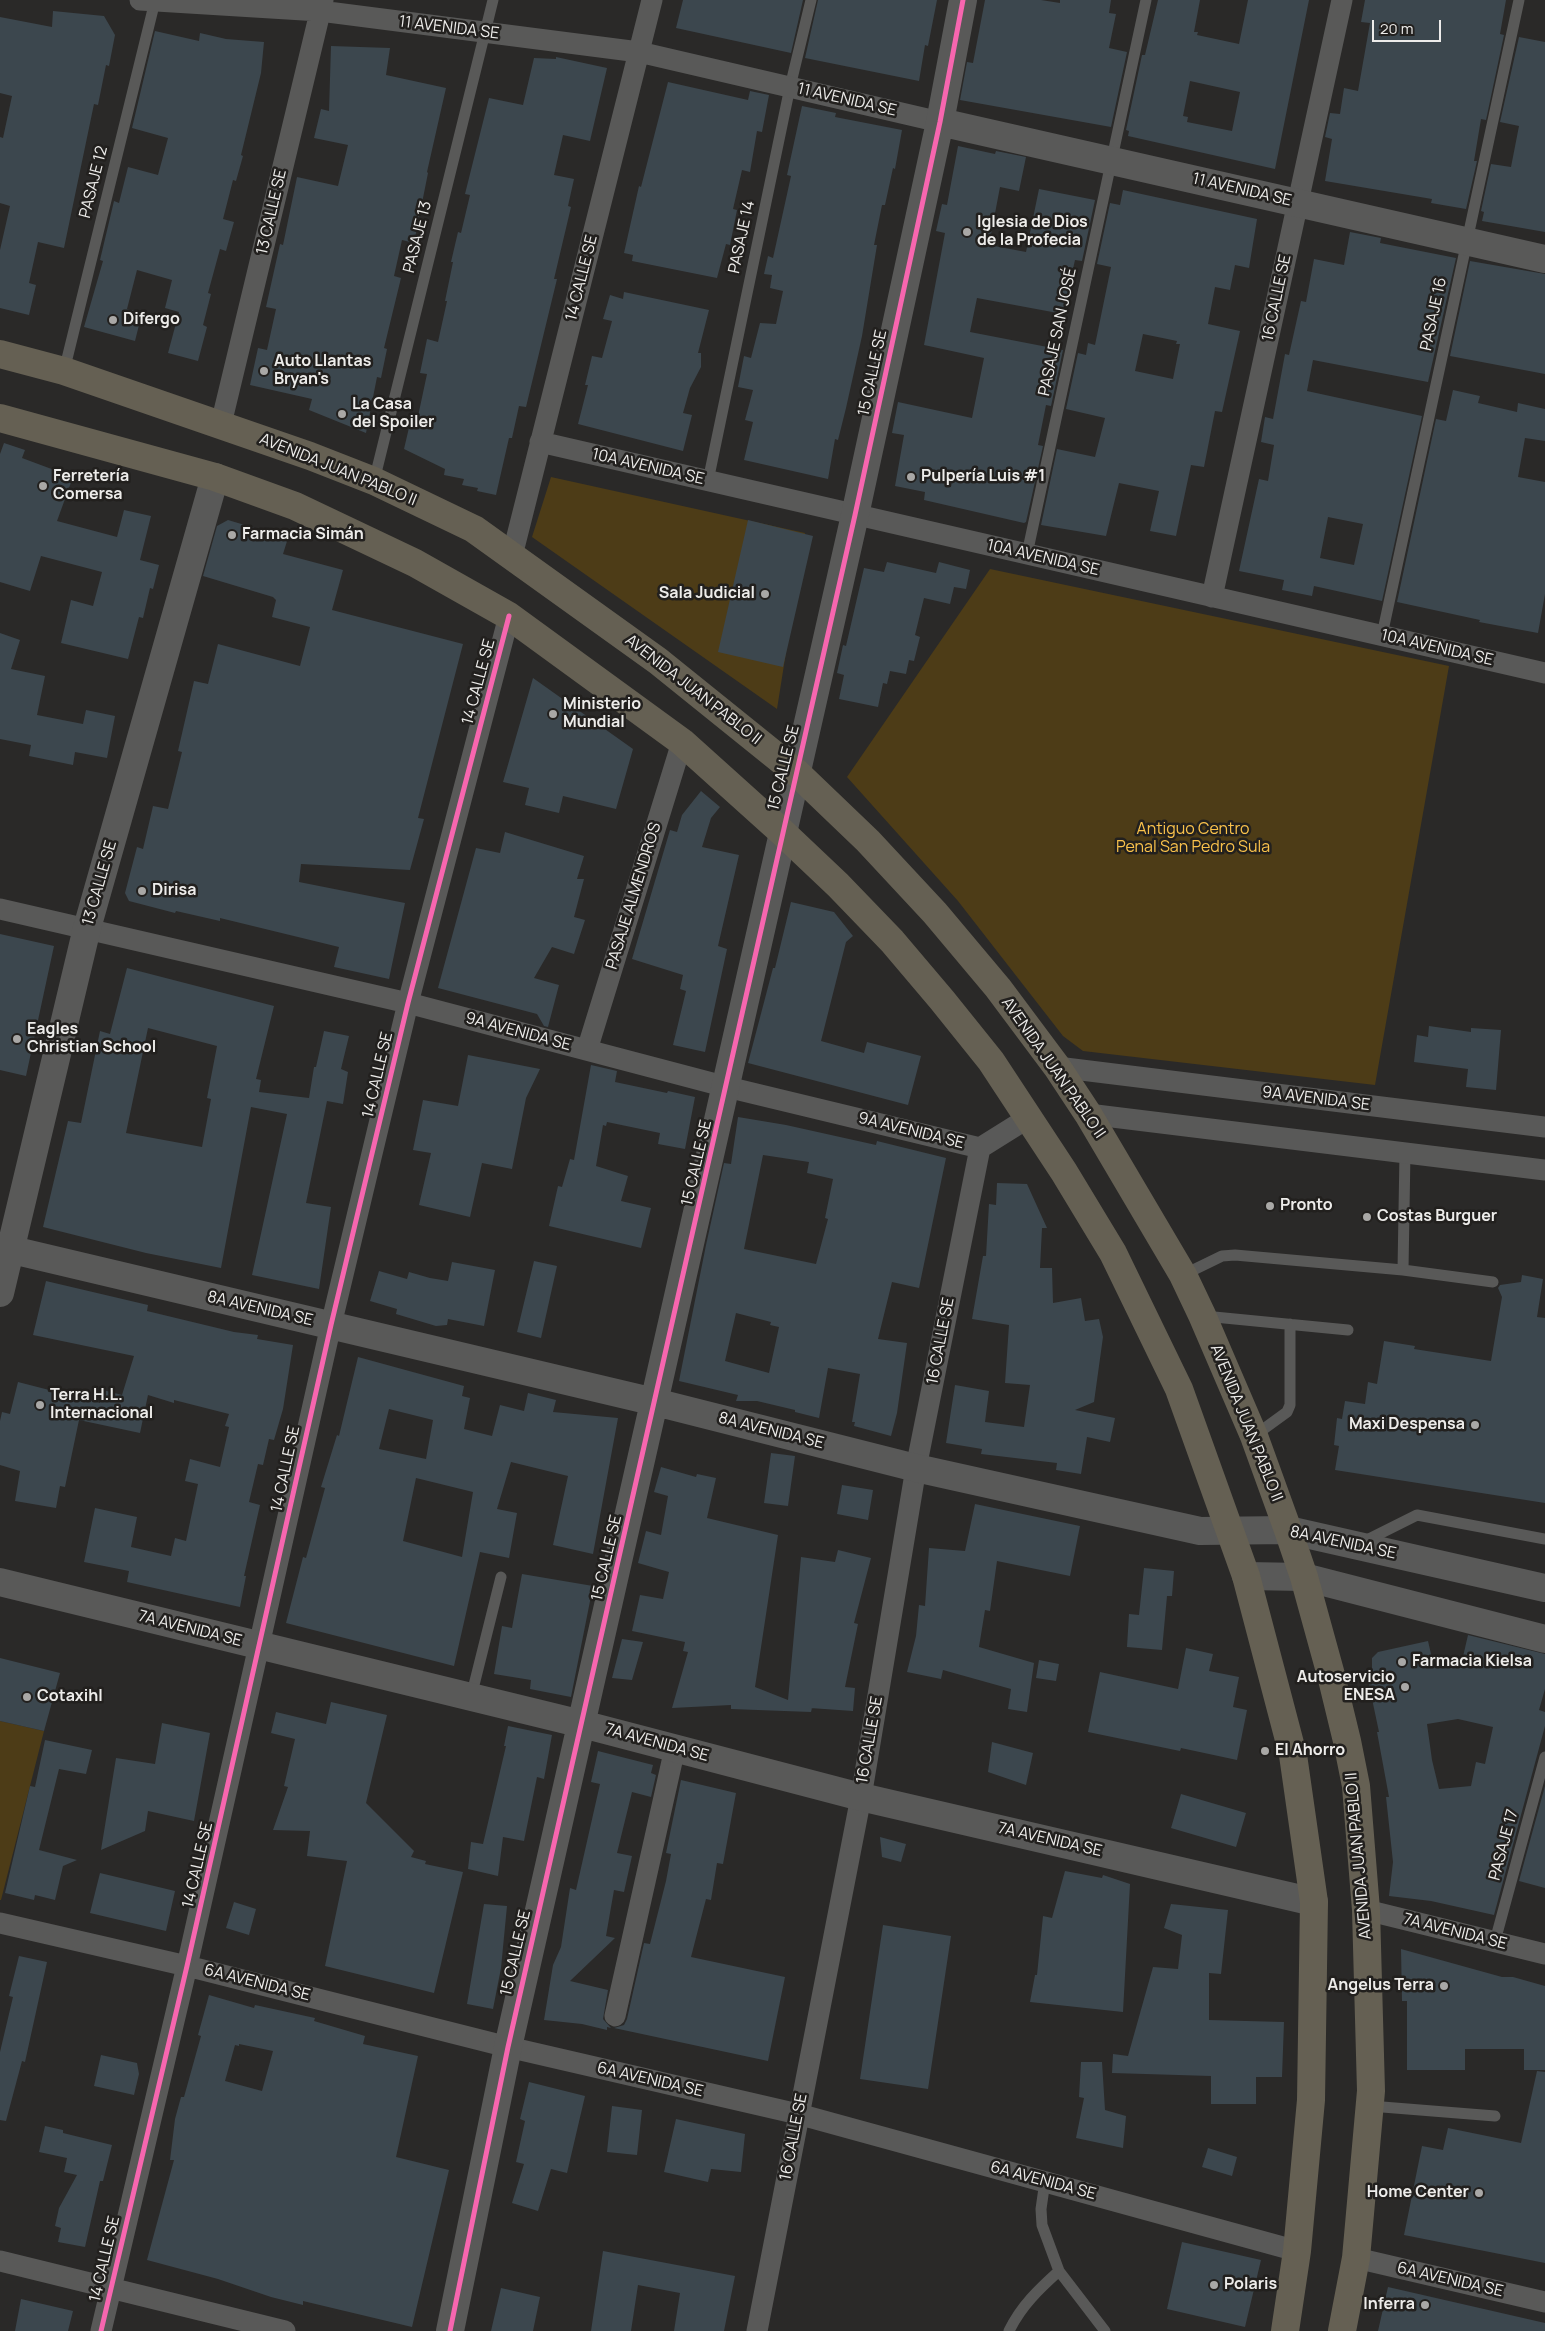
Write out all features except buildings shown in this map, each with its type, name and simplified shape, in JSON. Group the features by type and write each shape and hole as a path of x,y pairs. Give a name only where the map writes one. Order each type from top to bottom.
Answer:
{"highway":[{"name":"AVENIDA JUAN PABLO II","path":"0,354 64,371 222,424 374,481 474,529 658,661 797,773 868,841 935,913 998,988 1057,1067 1088,1114 1182,1276 1202,1316 1254,1436 1288,1530 1304,1577 1331,1675 1356,1786 1366,1910 1370,2106 1356,2258 1342,2331"},
{"path":"0,418 215,477 295,506 415,563 508,616 682,742 782,832 838,885 924,978 991,1061 1064,1172 1117,1261 1179,1388 1246,1576 1293,1755 1314,1902 1310,2100 1297,2251 1285,2331"}],"street":[{"name":"11 AVENIDA SE","path":"148,0 322,6 485,33 639,52 1545,259"},
{"name":"14 CALLE SE","path":"512,556 652,0"},
{"name":"15 CALLE SE","path":"450,2331 508,2047 656,1402 782,832 855,515 940,122 963,0"},
{"name":"16 CALLE SE","path":"1212,596 1342,0"},
{"name":"13 CALLE SE","path":"222,424 322,6"},
{"name":"10A AVENIDA SE","path":"540,442 1545,673"},
{"name":"13 CALLE SE","path":"0,1293 5,1248 87,928 215,477"},
{"name":"14 CALLE SE","path":"101,2331 260,1647 331,1325 408,1003 508,616"},
{"name":"PASAJE ALMENDROS","path":"586,1050 682,742"},
{"name":"9A AVENIDA SE","path":"0,909 408,1003 727,1087 980,1148 1028,1118"},
{"name":"9A AVENIDA SE","path":"1057,1067 1545,1127"},
{"path":"1088,1114 1545,1170"},
{"name":"16 CALLE SE","path":"758,2331 798,2114 861,1796 916,1468 980,1148"},
{"name":"8A AVENIDA SE","path":"5,1248 656,1402 916,1468 1200,1531 1288,1530 1545,1588"},
{"path":"1246,1576 1304,1577 1545,1639"},
{"name":"7A AVENIDA SE","path":"0,1582 260,1647 582,1724 861,1796 1314,1902"},
{"path":"614,2016 675,1748"},
{"name":"7A AVENIDA SE","path":"1366,1910 1545,1954"},
{"name":"6A AVENIDA SE","path":"0,1923 187,1966 508,2047 798,2114 1297,2251"},
{"name":"6A AVENIDA SE","path":"1356,2258 1545,2302"},
{"path":"0,2261 285,2331"}],"lane":[{"name":"PASAJE 12","path":"64,371 148,0"},
{"name":"PASAJE 13","path":"374,481 493,0"},
{"name":"PASAJE 14","path":"708,481 790,87 811,0"},
{"name":"PASAJE SAN JOSÉ","path":"1026,554 1146,0"},
{"name":"PASAJE 16","path":"1382,635 1519,0"},
{"path":"1403,1270 1405,1152"},
{"path":"1182,1276 1222,1256 1235,1254 1403,1270 1493,1282"},
{"path":"1202,1316 1348,1330"},
{"path":"1254,1436 1287,1412 1290,1405 1290,1324"},
{"path":"1356,1545 1417,1514 1545,1539"},
{"path":"471,1697 501,1576"},
{"name":"PASAJE 17","path":"1495,1941 1545,1757"},
{"path":"1370,2106 1495,2116"},
{"path":"1045,2181 1040,2209 1042,2225 1059,2271 1105,2331"},
{"path":"1009,2331 1016,2317 1033,2294 1059,2271"}],"green space":[{"path":"551,477 805,533 777,709 532,537"},
{"name":"Antiguo Centro Penal San Pedro Sula","path":"990,569 1449,666 1375,1085 1083,1051 1063,1036 958,901 847,777"},
{"path":"0,1721 44,1731 1,1900 0,1900"}],"cycle path":[{"path":"450,2331 508,2047 855,515 940,122 963,0"},
{"path":"101,2331 187,1966 331,1325 408,1003 509,616"}],"place":[{"name":"Iglesia de Dios de la Profecia","path":"967,232"},
{"name":"Difergo","path":"113,320"},
{"name":"Auto Llantas Bryan's","path":"264,371"},
{"name":"La Casa del Spoiler","path":"342,414"},
{"name":"Pulpería Luis #1","path":"911,477"},
{"name":"Ferretería Comersa","path":"43,486"},
{"name":"Farmacia Simán","path":"232,535"},
{"name":"Sala Judicial","path":"765,594"},
{"name":"Ministerio Mundial","path":"553,714"},
{"name":"Dirisa","path":"142,891"},
{"name":"Eagles Christian School","path":"17,1039"},
{"name":"Pronto","path":"1270,1206"},
{"name":"Costas Burguer","path":"1367,1217"},
{"name":"Terra H.L. Internacional","path":"40,1405"},
{"name":"Maxi Despensa","path":"1475,1425"},
{"name":"Farmacia Kielsa","path":"1402,1662"},
{"name":"Autoservicio ENESA","path":"1405,1687"},
{"name":"Cotaxihl","path":"27,1697"},
{"name":"El Ahorro","path":"1265,1751"},
{"name":"Angelus Terra","path":"1444,1986"},
{"name":"Home Center","path":"1479,2193"},
{"name":"Polaris","path":"1214,2285"},
{"name":"Inferra","path":"1425,2305"}]}
